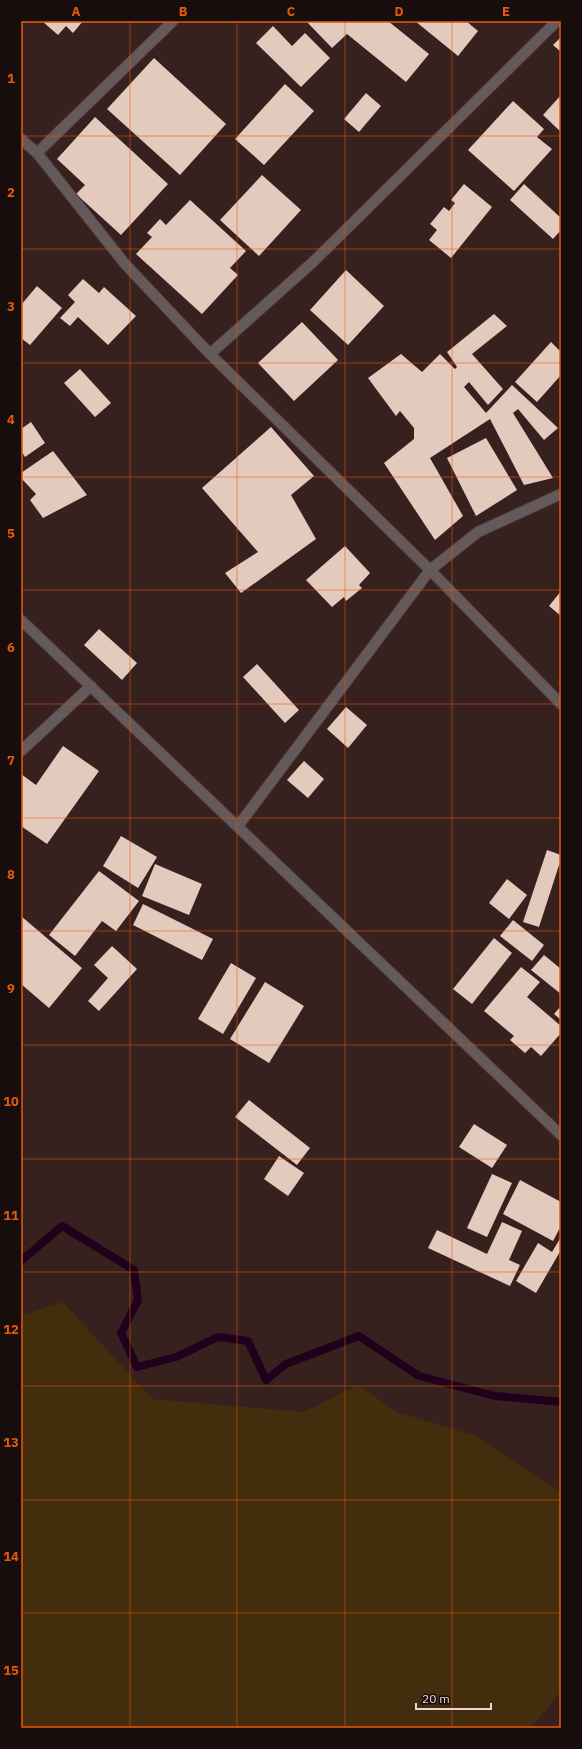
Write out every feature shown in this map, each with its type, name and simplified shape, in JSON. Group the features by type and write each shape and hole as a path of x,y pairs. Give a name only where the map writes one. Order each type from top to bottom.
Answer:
{"street":[{"path":"37,153 173,21"},
{"path":"210,354 313,262 557,21"},
{"path":"21,139 37,153 125,264 210,354 430,570 561,704"},
{"path":"238,826 430,570 478,532 561,494"},
{"path":"21,620 561,1135"},
{"path":"21,751 91,686"}],"shaded area":[{"path":"63,1302 152,1399 304,1412 358,1385 397,1412 476,1436 561,1492 561,1692 531,1728 21,1728 21,1316"}],"building":[{"path":"42,21 83,21 73,33 66,26 58,35"},
{"path":"306,21 388,21 429,54 406,82 347,34 332,48"},
{"path":"415,21 466,21 478,31 458,56"},
{"path":"273,26 292,46 305,33 330,58 301,87 256,43"},
{"path":"561,37 561,52 553,45"},
{"path":"154,58 226,124 180,175 107,109"},
{"path":"285,84 314,111 264,165 235,139"},
{"path":"366,93 381,106 359,132 344,119"},
{"path":"561,95 561,132 543,115"},
{"path":"513,101 544,129 537,137 552,149 514,191 468,150"},
{"path":"95,117 168,184 121,235 76,194 85,185 57,159"},
{"path":"262,175 301,210 259,256 220,220"},
{"path":"464,184 492,207 451,258 429,240 437,230 430,224 444,207 449,211 455,203 451,200"},
{"path":"524,184 561,218 561,230 553,239 510,200"},
{"path":"190,200 246,251 230,268 238,275 202,314 136,254 152,237 147,233 160,219 166,225"},
{"path":"346,270 384,306 348,345 310,310"},
{"path":"83,279 99,293 104,287 136,316 108,345 78,317 70,326 60,318 75,302 68,295"},
{"path":"37,286 62,308 30,345 21,338 21,305"},
{"path":"494,314 507,326 472,354 503,389 488,405 469,382 464,387 486,413 512,385 558,428 544,440 518,409 513,413 553,478 524,485 490,419 430,458 463,516 435,540 384,463 414,439 414,428 400,411 396,416 368,378 401,354 422,372 440,354 455,369 457,367 447,352"},
{"path":"302,322 338,360 294,401 258,363"},
{"path":"551,342 561,352 561,375 537,402 515,382"},
{"path":"80,369 111,403 95,417 64,383"},
{"path":"31,422 45,443 25,457 21,451 21,429"},
{"path":"271,427 314,476 291,495 316,539 241,593 225,573 258,552 202,488"},
{"path":"486,438 517,490 476,516 447,458"},
{"path":"53,451 87,495 43,518 30,500 36,494 21,478 21,473"},
{"path":"345,546 370,573 359,585 362,588 346,601 344,597 332,607 306,580"},
{"path":"561,591 561,616 549,606"},
{"path":"99,629 137,663 122,680 84,645"},
{"path":"257,664 299,710 285,723 243,677"},
{"path":"346,707 367,725 348,748 327,729"},
{"path":"63,746 99,771 47,844 21,826 21,774 36,785"},
{"path":"304,761 324,779 308,798 287,780"},
{"path":"121,836 157,857 138,888 103,866"},
{"path":"547,850 561,855 561,859 539,927 523,922"},
{"path":"155,864 202,884 189,915 142,896"},
{"path":"99,871 139,901 116,931 102,921 75,956 49,935"},
{"path":"507,879 527,895 509,919 489,903"},
{"path":"143,904 213,939 202,960 133,925"},
{"path":"21,916 82,968 49,1008 21,984"},
{"path":"513,920 544,945 532,961 500,936"},
{"path":"494,938 512,953 472,1004 453,989"},
{"path":"112,946 137,969 99,1011 88,1001 108,978 94,965"},
{"path":"544,955 561,969 561,994 531,970"},
{"path":"231,963 256,978 223,1034 198,1019"},
{"path":"521,967 540,982 527,997 561,1026 561,1033 541,1056 531,1047 525,1053 510,1040 514,1036 484,1011"},
{"path":"265,982 304,1006 269,1063 230,1039"},
{"path":"561,1006 561,1020 554,1014"},
{"path":"249,1100 310,1148 297,1165 235,1117"},
{"path":"474,1124 507,1145 492,1168 459,1147"},
{"path":"279,1156 304,1173 288,1196 264,1179"},
{"path":"492,1174 512,1183 487,1237 467,1228"},
{"path":"520,1180 561,1202 561,1226 553,1241 503,1214"},
{"path":"502,1222 522,1231 509,1260 520,1265 510,1286 428,1248 437,1230 487,1254"},
{"path":"561,1237 561,1250 536,1293 516,1281 538,1243 552,1252"}],"waterway":[{"path":"21,1261 62,1226 134,1270 138,1300 121,1333 137,1367 176,1357 218,1337 248,1341 266,1380 286,1364 359,1336 419,1376 495,1396 561,1402"}]}
